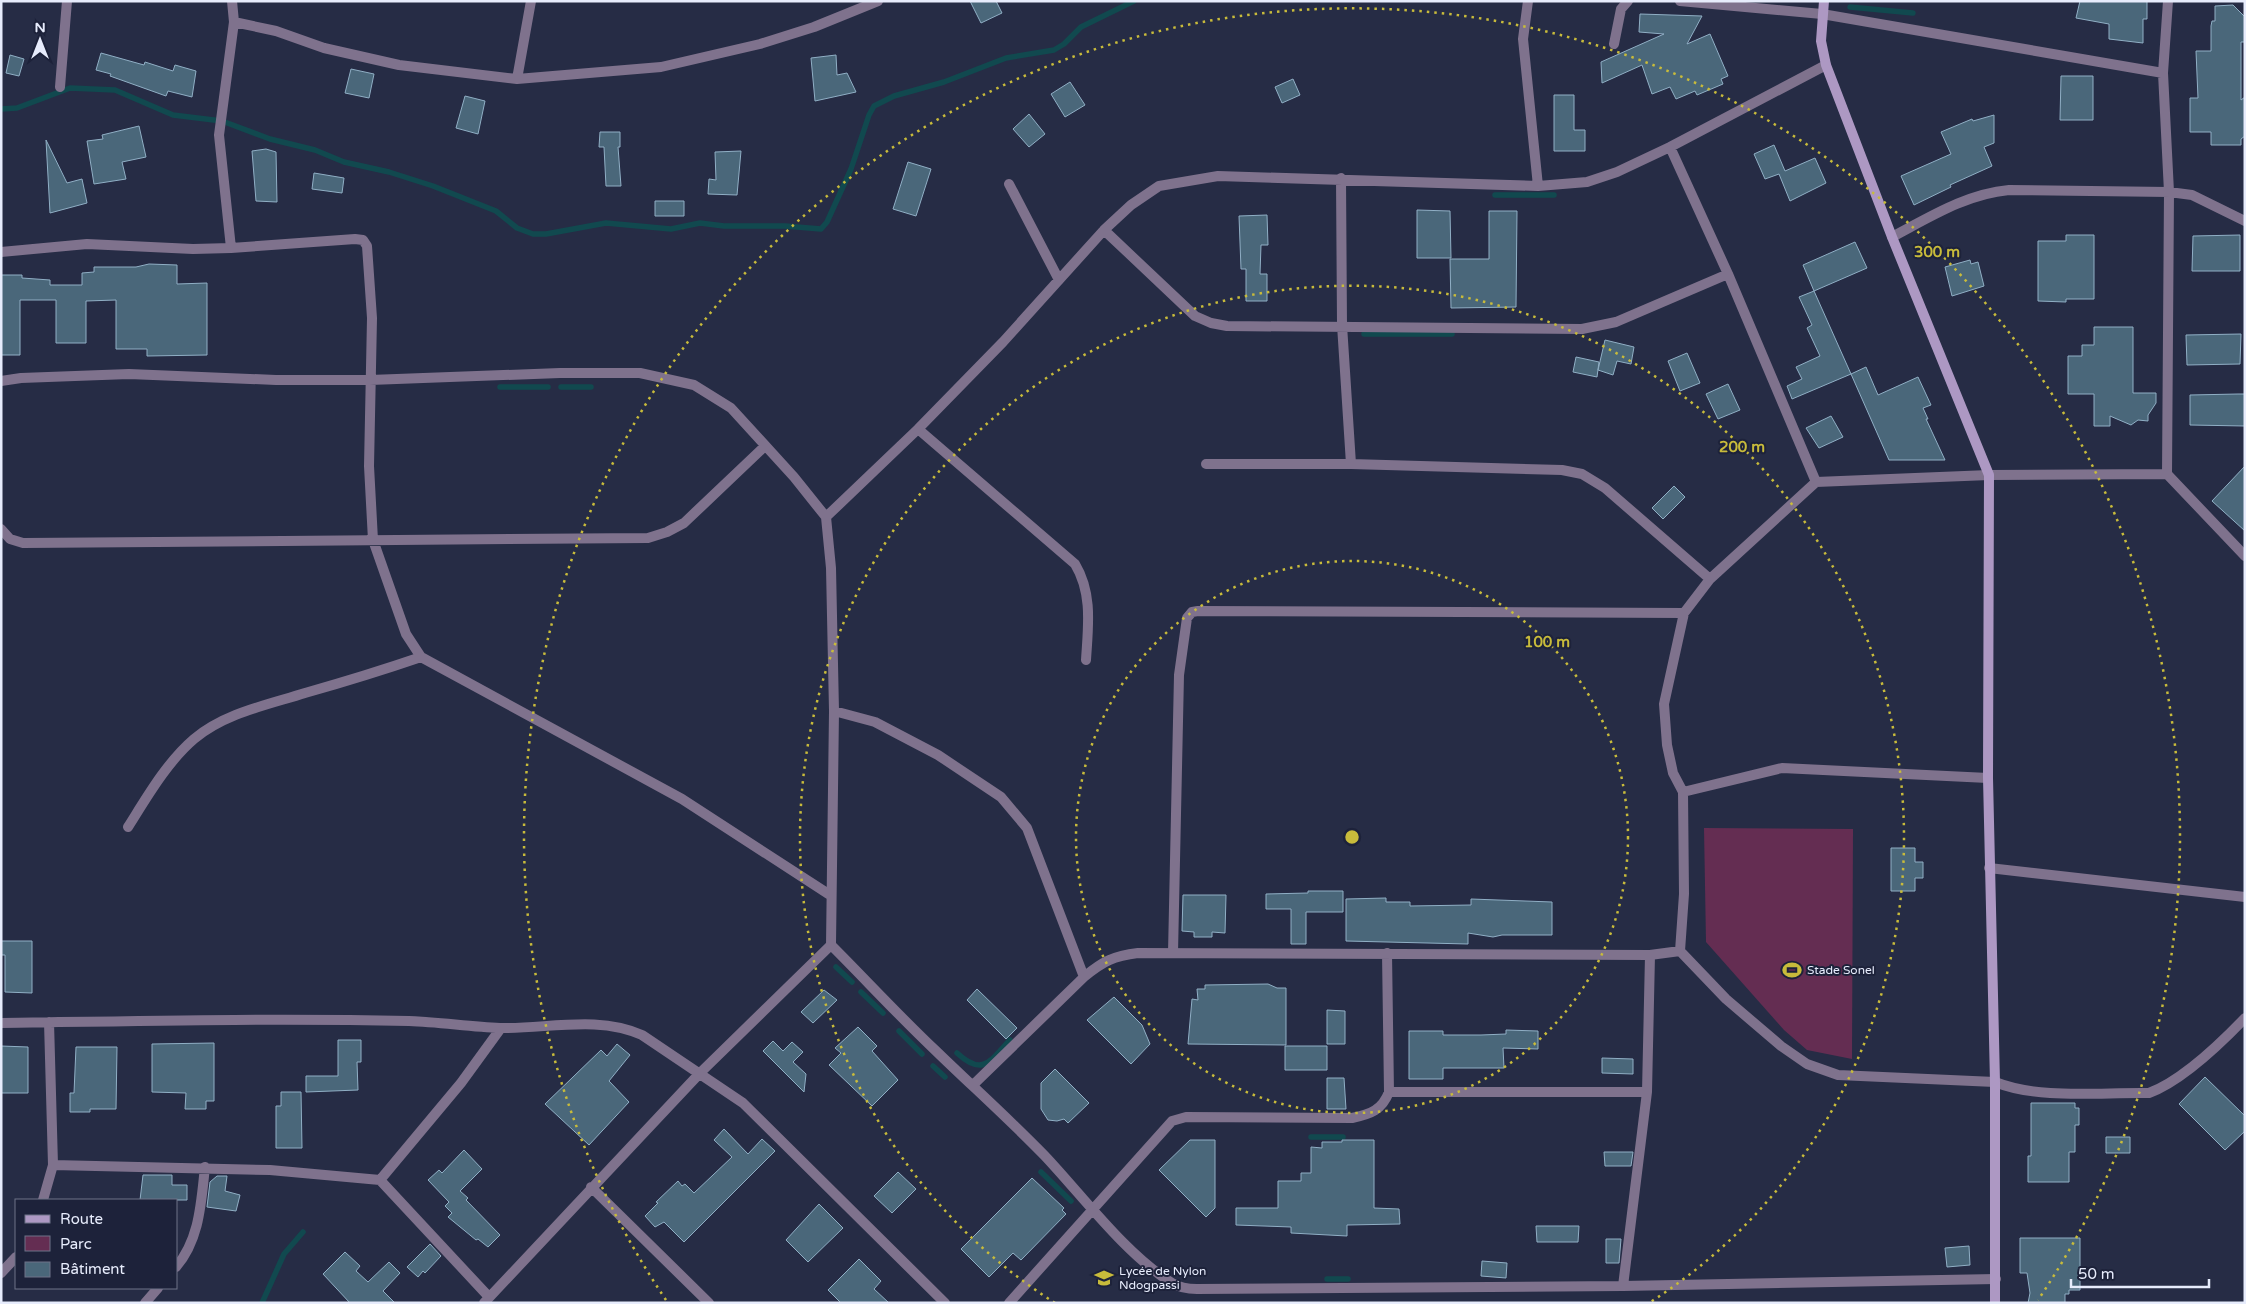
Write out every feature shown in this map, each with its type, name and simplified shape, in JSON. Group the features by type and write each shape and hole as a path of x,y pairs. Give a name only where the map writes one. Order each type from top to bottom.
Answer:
{"main road":[{"path":"1824,1 1821,41 1826,65 1892,237 1988,475 1988,778 1995,1082 1995,1303"}],"street":[{"path":"60,87 67,1"},
{"path":"231,248 219,135 234,22 232,1"},
{"path":"517,79 532,1"},
{"path":"234,22 276,32 324,48 400,65 517,79 661,68 760,44 814,27 878,1"},
{"path":"1528,1 1523,39 1538,186"},
{"path":"1614,44 1621,8 1628,1"},
{"path":"1680,1 1822,14 2163,73"},
{"path":"2168,1 2163,73 2169,192 2167,474 2245,556"},
{"path":"826,517 918,429 1104,230 1131,204 1159,186 1218,176 1341,178 1538,186 1587,182 1617,172 1670,147 1826,65"},
{"path":"1670,147 1728,274 1816,482"},
{"path":"1341,178 1342,326 1351,464"},
{"path":"1009,184 1059,280"},
{"path":"1892,237 1964,199 1988,192 2009,190 2169,192 2192,195 2215,204 2245,221"},
{"path":"1104,230 1195,316 1211,323 1227,326 1582,329 1616,322 1728,274"},
{"path":"1,252 87,244 193,249 363,240 367,246 370,281 369,466 373,540 406,634 421,657 539,723 682,799 830,895"},
{"path":"1,381 21,378 129,374 276,380 370,380 560,373 640,373 694,385 731,408 794,477 826,517 831,568 834,711 830,945 935,1050 974,1084 1058,1170 1092,1210 1142,1259 1172,1284 1185,1288 1623,1286 1996,1279"},
{"path":"918,429 1076,564 1084,579 1088,599 1086,660"},
{"path":"1,529 10,540 23,543 648,538 667,532 684,523 765,446"},
{"path":"1206,464 1351,464 1562,470 1582,474 1605,488 1710,579"},
{"path":"2167,474 1988,475 1816,482 1710,579 1684,613 1664,704 1671,764 1683,792 1684,894 1680,951 1726,999 1781,1046 1807,1064 1838,1075 1995,1082 2012,1089 2037,1092 2149,1093 2165,1087 2182,1075 2245,1018"},
{"path":"1173,953 1179,675 1187,618 1192,612 1684,613"},
{"path":"128,827 178,756 193,740 216,724 246,710 421,657"},
{"path":"834,711 875,722 938,755 1001,797 1027,828 1084,977"},
{"path":"1683,792 1782,768 1988,778"},
{"path":"1989,868 2245,897"},
{"path":"53,1165 270,1170 380,1180 486,1300 700,1073 830,945"},
{"path":"974,1084 1084,977 1103,961 1123,955 1173,953 1387,953 1650,955 1680,951"},
{"path":"1009,1303 1172,1121 1186,1117 1352,1118 1373,1113 1384,1103 1388,1092 1387,953"},
{"path":"1623,1286 1647,1092 1650,955"},
{"path":"1,1023 382,1021 501,1028 602,1024 625,1027 642,1035 743,1103 945,1303"},
{"path":"43,1199 53,1165 49,1022"},
{"path":"380,1180 461,1083 501,1028"},
{"path":"1388,1092 1647,1092"},
{"path":"178,1264 191,1245 197,1227 205,1168"},
{"path":"591,1187 709,1303"},
{"path":"1,1273 15,1259"},
{"path":"145,1303 157,1289"}],"green space":[{"name":"Stade Sonel","path":"1704,828 1853,829 1852,1059 1807,1050 1784,1030 1706,942"}],"building":[{"path":"970,1 996,1 1002,13 981,23"},
{"path":"2080,1 2147,1 2147,19 2143,19 2143,43 2109,39 2109,24 2076,18"},
{"path":"2233,5 2245,17 2245,42 2241,42 2241,100 2245,97 2245,136 2241,139 2241,145 2211,145 2211,132 2190,132 2190,98 2198,98 2196,51 2211,51 2211,26 2212,21 2215,21 2215,6"},
{"path":"1640,14 1702,16 1687,44 1710,34 1728,76 1721,79 1723,84 1697,95 1695,91 1676,99 1670,87 1652,94 1642,65 1602,83 1601,62 1664,34 1639,32"},
{"path":"101,53 144,65 145,62 173,71 175,65 196,71 192,97 168,91 166,96 96,70"},
{"path":"10,55 24,59 19,76 6,73"},
{"path":"836,55 837,75 847,73 856,92 815,101 811,58"},
{"path":"351,69 374,74 369,98 345,93"},
{"path":"2061,76 2093,76 2093,120 2060,120"},
{"path":"1293,79 1300,95 1282,103 1275,87"},
{"path":"1070,82 1085,105 1065,117 1051,94"},
{"path":"1554,95 1574,95 1574,130 1585,130 1585,151 1554,151"},
{"path":"465,96 485,101 478,134 456,128"},
{"path":"1029,114 1045,134 1029,147 1013,129"},
{"path":"1994,115 1994,143 1984,147 1992,166 1950,185 1951,187 1914,205 1901,176 1951,154 1941,132 1972,119 1973,121"},
{"path":"139,126 146,157 122,162 126,179 94,184 87,141 103,139 102,135"},
{"path":"600,132 620,132 620,147 618,147 621,186 606,186 604,147 599,147"},
{"path":"46,140 67,183 82,179 87,203 50,213"},
{"path":"1774,145 1785,171 1815,158 1826,183 1790,201 1779,174 1765,179 1754,154"},
{"path":"266,149 276,152 277,202 256,201 252,151"},
{"path":"741,151 737,195 708,194 709,179 716,180 715,152"},
{"path":"908,162 931,169 916,216 893,209"},
{"path":"314,173 344,178 342,193 312,189"},
{"path":"655,201 684,201 684,216 655,216"},
{"path":"1417,210 1450,211 1451,258 1417,258"},
{"path":"1489,211 1517,211 1516,307 1451,308 1450,259 1489,259"},
{"path":"1267,215 1268,245 1261,245 1260,274 1267,274 1267,301 1246,301 1246,269 1241,269 1239,216"},
{"path":"2066,235 2094,235 2094,299 2066,299 2066,302 2038,301 2038,241 2066,241"},
{"path":"2240,235 2240,271 2192,271 2193,236"},
{"path":"1855,242 1867,268 1814,291 1803,265"},
{"path":"1970,260 1971,264 1978,262 1984,286 1952,296 1945,267"},
{"path":"149,264 177,265 177,284 207,283 207,355 147,356 147,349 116,349 116,300 86,301 86,343 56,343 56,300 20,300 20,355 1,355 1,275 22,275 22,278 50,280 50,285 82,285 82,273 94,272 94,267 136,267"},
{"path":"1814,291 1851,374 1792,399 1787,386 1802,379 1796,367 1820,356 1807,328 1812,325 1799,297"},
{"path":"2094,327 2133,327 2133,393 2156,393 2156,403 2148,415 2148,421 2138,420 2131,425 2110,416 2110,426 2094,426 2094,394 2068,394 2068,356 2082,356 2082,345 2094,345"},
{"path":"2241,334 2240,364 2187,365 2186,335"},
{"path":"1605,340 1634,347 1631,364 1617,361 1613,375 1598,370"},
{"path":"1687,353 1700,383 1680,391 1668,361"},
{"path":"1576,357 1599,362 1597,377 1573,372"},
{"path":"1866,367 1878,395 1918,377 1931,405 1923,408 1928,419 1926,419 1945,460 1889,460 1851,374"},
{"path":"1728,384 1740,410 1718,419 1706,394"},
{"path":"2245,394 2245,426 2190,425 2190,395"},
{"path":"1831,416 1843,437 1819,448 1806,428"},
{"path":"2245,466 2245,531 2212,501"},
{"path":"1674,486 1685,497 1663,519 1652,508"},
{"path":"1891,848 1915,848 1915,862 1923,862 1923,878 1915,878 1915,891 1891,891"},
{"path":"1308,891 1343,891 1343,912 1306,912 1306,944 1291,944 1291,909 1266,909 1266,894 1308,893"},
{"path":"1183,895 1226,895 1225,933 1212,932 1212,937 1194,937 1194,932 1182,931"},
{"path":"1386,898 1386,902 1410,902 1410,906 1471,905 1471,899 1552,902 1552,935 1502,935 1493,937 1468,933 1468,944 1346,941 1346,899"},
{"path":"1,941 32,941 32,993 5,992 5,955 1,955"},
{"path":"1268,984 1277,988 1286,988 1286,1045 1188,1044 1192,999 1198,1000 1197,989 1205,989 1205,985"},
{"path":"977,989 1017,1028 1006,1039 967,1000"},
{"path":"824,990 837,1000 813,1023 801,1012"},
{"path":"1114,997 1142,1025 1150,1044 1131,1064 1087,1020"},
{"path":"1327,1010 1345,1011 1345,1044 1327,1044"},
{"path":"858,1027 877,1046 872,1051 898,1080 872,1106 829,1065 841,1053 835,1048"},
{"path":"1506,1030 1538,1031 1538,1049 1503,1048 1504,1068 1443,1068 1443,1079 1409,1079 1409,1031 1443,1031 1443,1035 1481,1035 1506,1034"},
{"path":"338,1040 361,1040 361,1062 357,1062 358,1090 306,1092 306,1076 338,1076"},
{"path":"773,1041 783,1051 792,1042 803,1052 793,1062 806,1074 804,1092 763,1051"},
{"path":"214,1043 214,1101 206,1101 206,1109 185,1109 186,1093 152,1092 152,1044"},
{"path":"617,1044 630,1055 609,1081 629,1102 589,1145 545,1104 601,1050 607,1056"},
{"path":"1,1046 28,1047 28,1093 1,1093"},
{"path":"1285,1046 1327,1046 1327,1070 1285,1070"},
{"path":"76,1047 117,1047 116,1109 90,1109 90,1112 70,1112 70,1093 74,1093"},
{"path":"1602,1058 1633,1059 1633,1074 1602,1073"},
{"path":"1055,1069 1089,1103 1068,1123 1064,1119 1057,1121 1048,1120 1041,1109 1041,1083"},
{"path":"2205,1077 2245,1116 2245,1131 2225,1150 2179,1104"},
{"path":"1327,1078 1344,1078 1346,1109 1327,1109"},
{"path":"281,1092 301,1092 302,1148 276,1148 276,1106 281,1106"},
{"path":"2031,1103 2075,1103 2075,1108 2079,1108 2079,1125 2075,1125 2075,1152 2069,1152 2069,1182 2028,1182 2028,1156 2031,1156"},
{"path":"724,1129 748,1154 762,1139 775,1151 684,1242 664,1222 655,1227 645,1216 658,1203 656,1202 678,1181 682,1186 685,1184 694,1193 732,1157 714,1140"},
{"path":"2106,1137 2130,1137 2130,1153 2106,1153"},
{"path":"1190,1140 1215,1140 1215,1208 1206,1217 1159,1170"},
{"path":"1342,1140 1374,1140 1374,1208 1399,1209 1400,1224 1347,1225 1347,1236 1291,1233 1291,1227 1236,1225 1236,1208 1278,1208 1278,1181 1301,1181 1301,1173 1311,1173 1311,1147 1322,1148 1322,1142 1342,1142"},
{"path":"464,1150 482,1169 460,1191 468,1198 466,1200 500,1235 488,1247 478,1239 476,1240 448,1217 452,1213 445,1206 449,1202 428,1180 439,1170 442,1173"},
{"path":"1604,1152 1633,1152 1631,1166 1605,1166"},
{"path":"898,1172 916,1189 892,1213 874,1196"},
{"path":"143,1175 172,1175 172,1185 187,1185 187,1200 140,1199"},
{"path":"217,1176 227,1176 225,1191 240,1195 236,1211 207,1207 210,1182"},
{"path":"1032,1178 1064,1208 1062,1210 1066,1214 1021,1260 1013,1253 989,1277 961,1249"},
{"path":"819,1204 843,1228 808,1262 786,1240"},
{"path":"1536,1226 1579,1226 1578,1242 1537,1242"},
{"path":"2020,1238 2080,1238 2080,1290 2069,1290 2069,1294 2065,1294 2065,1303 2028,1303 2030,1293 2027,1273 2020,1273"},
{"path":"1606,1239 1621,1239 1619,1263 1606,1263"},
{"path":"430,1244 441,1256 425,1273 423,1271 418,1277 407,1267"},
{"path":"1969,1246 1970,1265 1947,1267 1945,1248"},
{"path":"345,1252 360,1266 356,1271 368,1282 389,1262 400,1273 383,1291 395,1303 350,1303 323,1274"},
{"path":"859,1259 881,1281 874,1289 889,1303 841,1303 828,1290"},
{"path":"1482,1261 1507,1263 1506,1278 1481,1276"}],"waterway":[{"path":"1,109 17,108 70,88 115,90 173,115 222,121 270,139 315,150 344,162 389,172 433,186 496,211 517,228 533,234 546,234 606,223 671,229 700,223 724,226 785,226 821,229 827,222 851,169 869,115 874,106 894,96 944,82 1006,58 1054,50 1064,44 1081,27 1134,1"},
{"path":"1850,7 1913,13"},
{"path":"1495,195 1554,195"},
{"path":"1364,334 1452,334"},
{"path":"500,387 548,387"},
{"path":"561,387 591,387"},
{"path":"836,967 852,982"},
{"path":"861,992 883,1013"},
{"path":"899,1031 922,1054"},
{"path":"957,1053 973,1064 980,1065 991,1060 1010,1040"},
{"path":"933,1066 945,1077"},
{"path":"1311,1137 1343,1137"},
{"path":"1041,1172 1071,1201"},
{"path":"262,1303 284,1254 303,1232"},
{"path":"1327,1279 1348,1279"}],"place":[{"name":"Stade Sonel","path":"1792,970"},
{"name":"Lycée de Nylon Ndogpassi","path":"1104,1278"}]}
